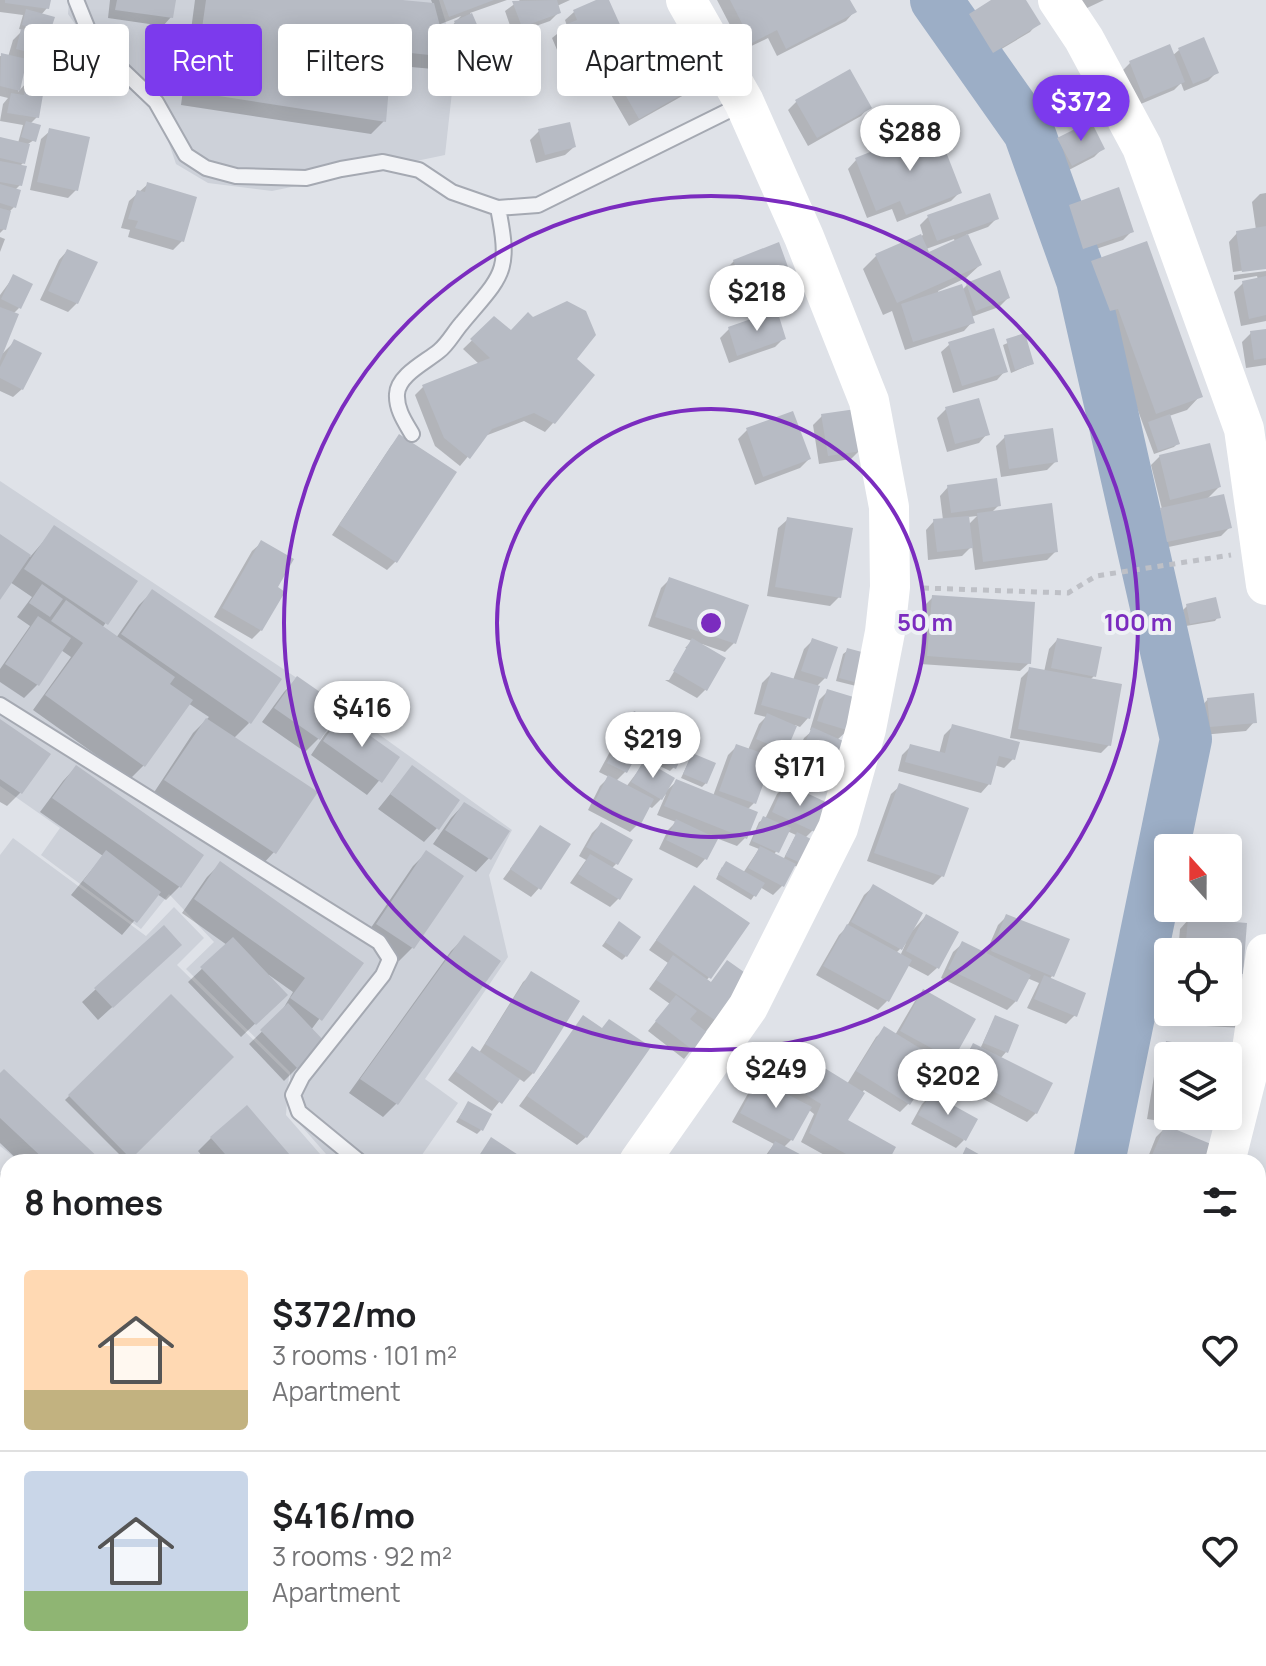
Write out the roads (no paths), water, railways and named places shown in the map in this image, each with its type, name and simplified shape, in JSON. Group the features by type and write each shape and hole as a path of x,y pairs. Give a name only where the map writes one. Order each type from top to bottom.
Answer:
{"main road":[{"path":"645,1154 748,1007 838,828 866,729 885,632 890,587 889,507 869,401 804,237 744,102 686,0"},
{"path":"1058,0 1084,39 1142,147 1255,429 1266,585"},
{"path":"1227,1154 1250,1063 1266,954"}],"lane":[{"path":"76,0 93,42 156,102 186,155 206,168 236,176 306,178 383,162 419,170 452,192 498,208 538,205 744,102"},
{"path":"412,434 400,412 399,386 413,370 442,349 487,295 503,268 505,245 498,208"},
{"path":"0,705 379,942 390,959 383,975 302,1077 293,1095 299,1112 350,1154"}],"waterway":[{"path":"936,0 1029,132 1082,280 1186,739 1101,1154"}]}
